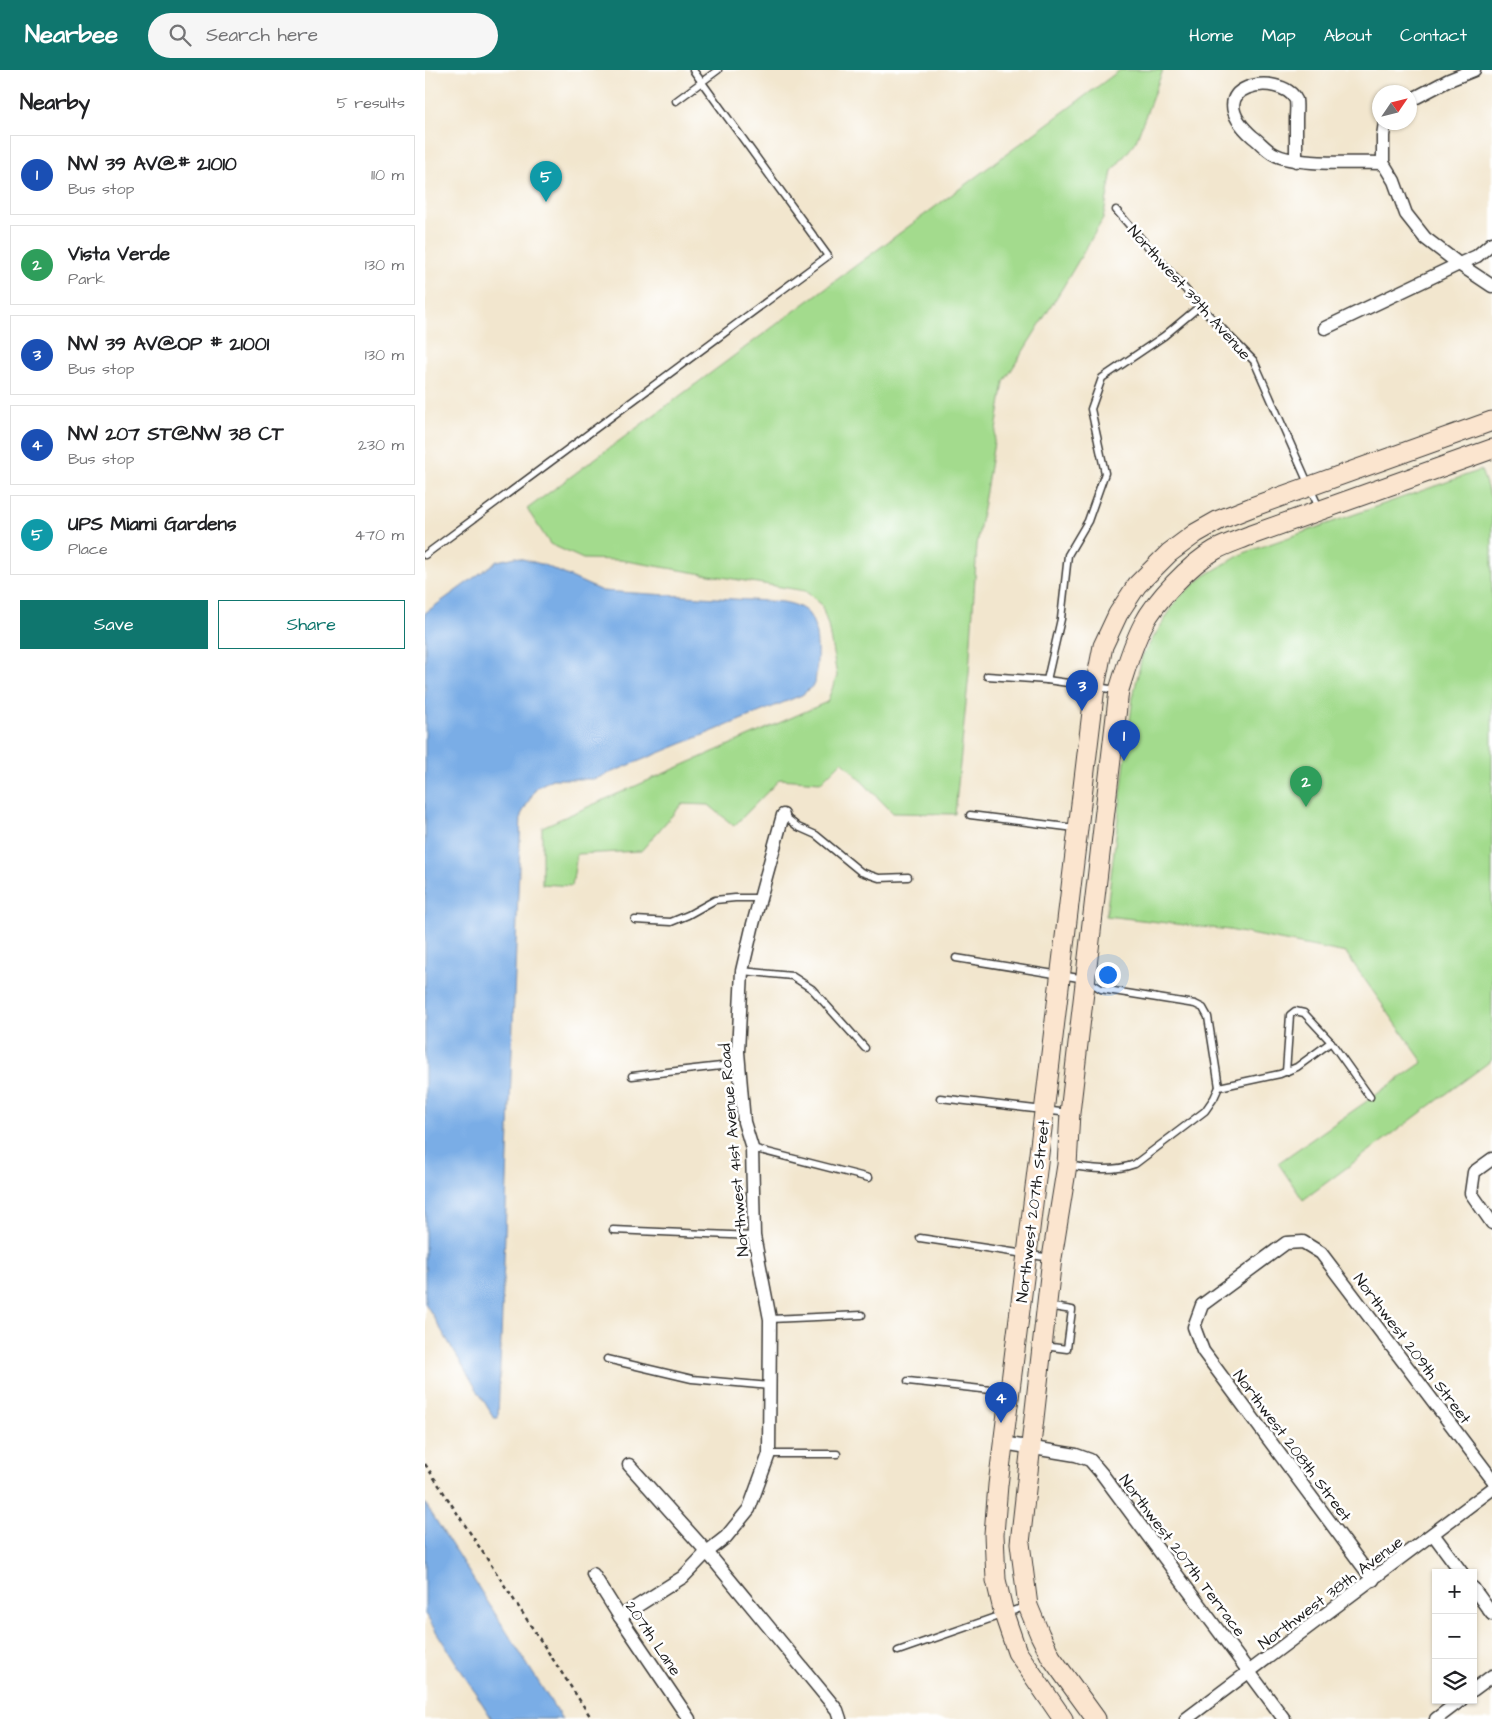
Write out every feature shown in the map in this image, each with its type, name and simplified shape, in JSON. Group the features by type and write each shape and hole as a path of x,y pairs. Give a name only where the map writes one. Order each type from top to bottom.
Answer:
{"street":[{"path":"1417,96 1447,75 1474,70"},
{"path":"1296,161 1296,101 1291,88 1280,78 1263,73 1245,78 1234,92 1233,112 1246,130 1273,154 1296,161 1383,163"},
{"path":"1384,130 1383,163 1394,181 1406,214 1425,238 1492,286"},
{"path":"1325,328 1477,256 1492,242"},
{"path":"1095,687 1103,646 1119,614 1137,585 1169,553 1197,533 1219,520 1252,507 1489,422 1492,448 1214,551 1183,574 1159,600 1143,624 1131,650 1119,690"},
{"name":"Northwest 207th Street","path":"1063,1719 1017,1652 1004,1614 996,1580 994,1534 1003,1443 1095,687"},
{"name":"Northwest 207th Street","path":"1096,1719 1051,1657 1040,1635 1028,1606 1020,1543 1052,1258 1067,1164 1070,1113 1119,690"},
{"name":"Northwest 41st Avenue Road","path":"620,1617 683,1577 707,1552 726,1537 749,1509 769,1454 770,1319 754,1236 752,1148 744,1122 738,1052 742,971 783,815"},
{"path":"1492,1159 1474,1172 1471,1193 1492,1223"},
{"name":"Northwest 208th Street","path":"1303,1242 1286,1243 1202,1305 1193,1327 1203,1351 1373,1580"},
{"name":"Northwest 209th Street","path":"1303,1242 1321,1253 1492,1479"},
{"path":"1003,1443 1031,1447"},
{"name":"Northwest 207th Terrace","path":"1031,1447 1076,1455 1090,1460 1284,1719"},
{"path":"629,1465 707,1552 837,1710 840,1719"},
{"name":"Northwest 38th Avenue","path":"1186,1719 1492,1489"},
{"path":"1433,1534 1459,1569"},
{"name":"207th Lane","path":"593,1574 689,1719"},
{"path":"1477,1593 1492,1614"},
{"path":"1477,1687 1492,1676"},
{"path":"1436,1719 1456,1704"}],"lane":[{"path":"425,555 828,256 693,70"},
{"path":"676,101 718,70"},
{"name":"Northwest 39th Avenue","path":"1115,210 1200,306 1254,361 1321,511"},
{"path":"1047,680 1061,619 1068,555 1088,520 1105,473 1091,409 1102,378 1164,336 1200,306"},
{"path":"987,676 1047,680 1119,690"},
{"name":"Northwest 41st Avenue Road","path":"783,815 798,827 816,835 861,872 879,878 908,877"},
{"path":"970,815 1077,829"},
{"path":"635,920 671,922 688,916 715,900 760,898"},
{"path":"956,958 1085,979 1101,990 1184,1001 1203,1008 1208,1017 1219,1087 1205,1111 1135,1164 1099,1170 1067,1164"},
{"path":"742,971 792,976 812,989 865,1048"},
{"path":"1285,1072 1290,1015 1295,1011 1304,1013 1331,1042 1370,1097"},
{"path":"1219,1087 1261,1079 1285,1072 1297,1066 1331,1042"},
{"path":"632,1076 739,1064"},
{"path":"940,1098 1070,1113"},
{"path":"752,1148 869,1178"},
{"path":"613,1230 754,1236"},
{"path":"920,1238 1052,1258"},
{"path":"1043,1346 1067,1349 1072,1310 1047,1306"},
{"path":"770,1319 862,1315"},
{"path":"607,1359 692,1379 770,1386"},
{"path":"907,1381 1010,1392"},
{"path":"769,1454 837,1454"},
{"path":"898,1651 1028,1606"}],"path":[{"path":"425,1464 592,1719"}],"green space":[{"path":"1120,70 1163,70 1135,143 1112,171 1103,219 1004,382 977,545 969,673 955,814 893,813 842,761 821,782 780,779 734,826 709,805 682,804 641,851 577,854 572,886 542,884 542,827 827,702 837,676 828,625 821,604 805,591 620,560 583,559 550,544 527,509"},
{"path":"1481,470 1492,501 1492,1060 1303,1200 1278,1163 1423,1062 1346,953 1229,930 1106,916 1133,697 1142,656 1178,598 1204,576 1244,553"}],"water":[{"path":"516,557 544,565 602,591 783,602 800,607 808,613 815,628 817,658 815,684 802,695 595,779 552,779 536,788 521,815 498,1418 494,1418 425,1303 425,613 497,561"},
{"path":"425,1503 562,1719 492,1719 425,1614"}],"place":[{"name":"UPS Miami Gardens","path":"546,202"},
{"name":"NW 39 AV@OP # 21001","path":"1082,711"},
{"name":"NW 39 AV@# 21010","path":"1124,761"},
{"name":"Vista Verde","path":"1306,807"},
{"name":"NW 207 ST@NW 38 CT","path":"1001,1423"}]}
